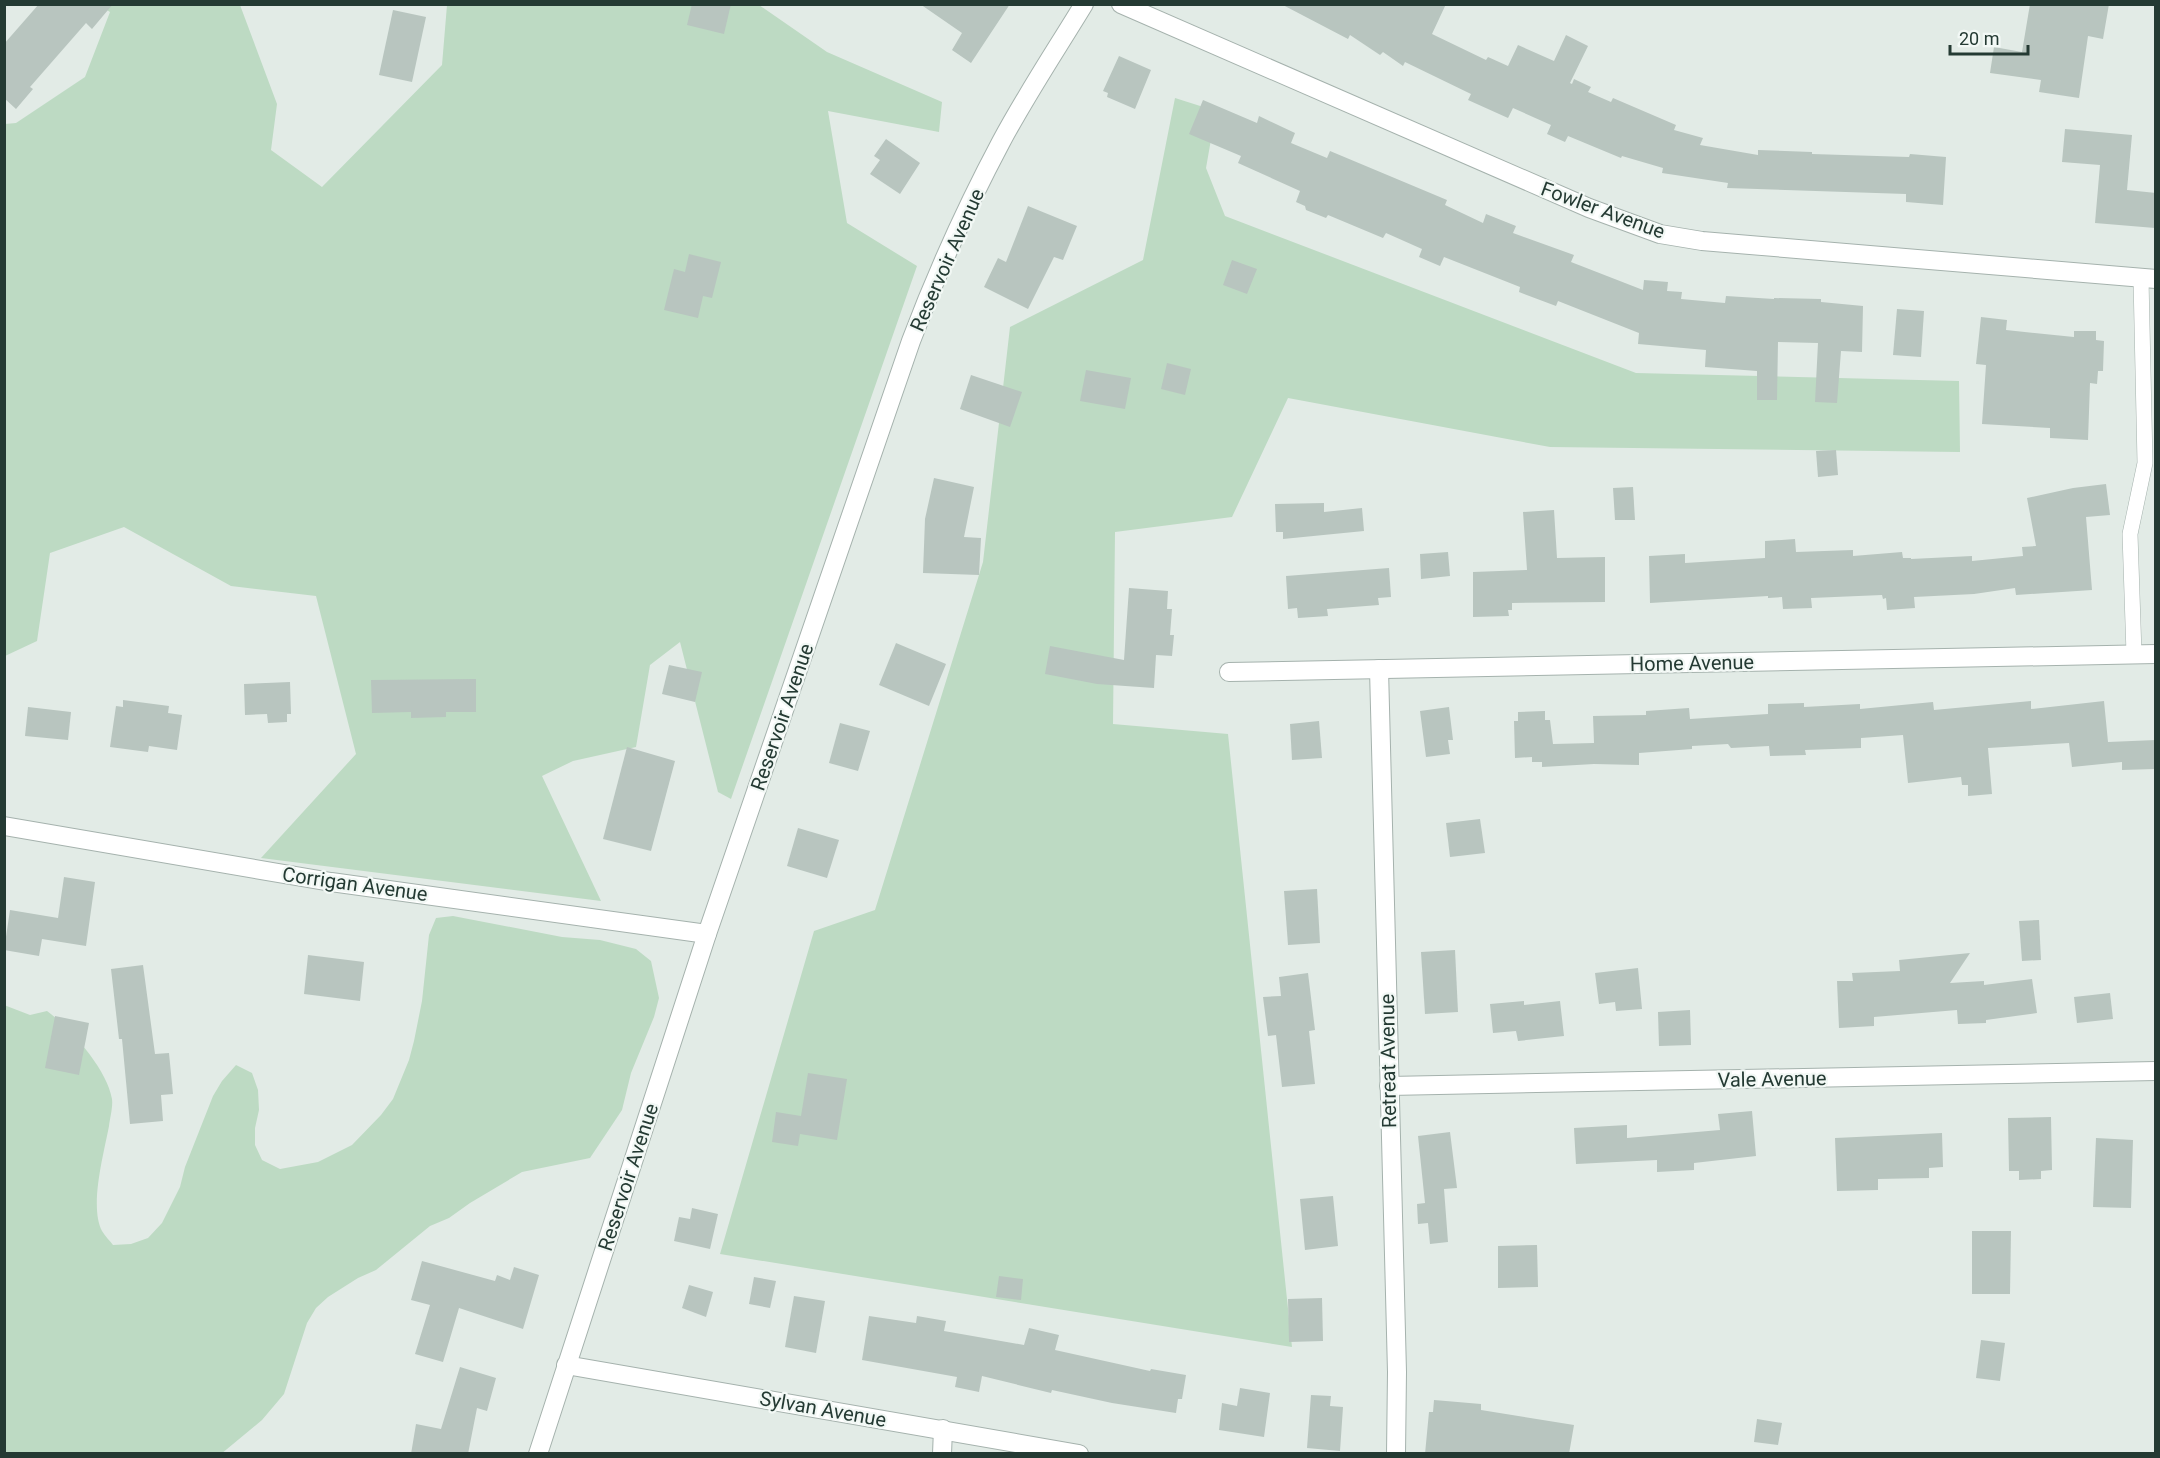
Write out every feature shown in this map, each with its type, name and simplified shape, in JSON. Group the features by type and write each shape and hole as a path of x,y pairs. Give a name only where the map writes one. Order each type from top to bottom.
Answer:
{"street":[{"name":"Reservoir Avenue","path":"538,1454 707,934 911,341 966,209 1003,139 1084,4"},
{"name":"Fowler Avenue","path":"1121,4 1588,208 1660,234 1702,241 2148,279"},
{"name":"Home Avenue","path":"1229,672 2156,654"},
{"name":"Retreat Avenue","path":"1379,669 1397,1372 1396,1454"},
{"name":"Corrigan Avenue","path":"4,826 332,882 707,934"},
{"name":"Vale Avenue","path":"1389,1086 2156,1071"},
{"name":"Sylvan Avenue","path":"567,1365 1079,1454"},
{"path":"942,1454 943,1429"}],"lane":[{"path":"2134,654 2130,534 2145,463 2148,279"}],"green space":[{"path":"99,5 240,5 277,104 271,150 322,187 442,65 447,5 759,5 827,52 942,102 939,132 828,111 847,223 917,266 731,799 718,792 680,642 650,665 636,747 573,761 542,776 601,901 261,858 356,754 316,596 231,586 124,527 50,553 37,641 5,656 5,124 16,123 85,77 110,12"},
{"path":"1175,98 1216,111 1206,168 1225,216 1636,373 1959,381 1960,452 1550,447 1288,398 1232,517 1115,532 1113,724 1228,734 1292,1347 720,1254 814,931 875,910 983,562 1010,327 1143,260"},
{"path":"453,916 562,937 600,940 636,949 651,961 659,998 654,1017 631,1073 622,1110 590,1158 522,1172 449,1218 430,1226 376,1270 358,1278 328,1297 316,1308 307,1323 284,1394 262,1420 221,1454 5,1453 4,1005 30,1015 47,1011 87,1050 103,1075 109,1087 112,1105 97,1194 98,1220 102,1231 113,1245 131,1244 148,1238 162,1223 180,1187 185,1167 213,1096 236,1065 252,1073 258,1090 259,1110 255,1128 255,1145 262,1160 280,1169 318,1162 352,1145 393,1099 414,1041 422,1001 429,935 436,918"}],"building":[{"path":"39,4 113,4 92,29 86,23 30,87 33,89 16,109 4,98 4,44"},
{"path":"692,4 731,4 724,34 687,25"},
{"path":"920,4 1010,4 971,63 952,50 962,33"},
{"path":"1281,4 1446,4 1432,34 1486,60 1488,57 1508,66 1518,45 1554,61 1566,35 1588,46 1570,83 1572,84 1574,79 1591,87 1588,92 1611,102 1613,98 1676,125 1674,130 1703,138 1700,145 1758,155 1758,150 1812,152 1812,154 1909,157 1910,154 1946,157 1943,205 1906,202 1906,194 1727,188 1728,183 1662,173 1663,168 1622,156 1621,158 1568,136 1565,142 1547,134 1551,125 1513,108 1508,118 1468,100 1471,94 1405,62 1403,66 1383,52 1380,55 1350,35 1348,39"},
{"path":"2030,4 2109,4 2103,39 2088,36 2079,98 2039,92 2041,80 1990,73 1994,47 2022,52"},
{"path":"393,10 426,17 412,82 379,75"},
{"path":"1119,56 1151,70 1135,109 1107,97 1108,93 1103,91"},
{"path":"1203,100 1257,123 1259,116 1295,133 1291,143 1327,158 1330,151 1447,200 1445,205 1483,223 1486,214 1516,226 1513,233 1574,255 1571,262 1643,290 1644,280 1668,282 1667,291 1682,292 1681,299 1725,303 1726,296 1821,299 1821,302 1863,306 1862,352 1841,351 1837,403 1815,402 1818,343 1778,342 1777,400 1757,400 1757,371 1705,367 1706,350 1638,344 1639,333 1558,301 1556,306 1519,292 1520,287 1444,257 1440,266 1419,257 1422,249 1386,233 1383,238 1328,215 1326,218 1306,210 1305,206 1296,202 1300,191 1238,163 1241,156 1189,134"},
{"path":"2065,129 2132,135 2127,190 2156,193 2155,228 2095,223 2100,165 2062,162"},
{"path":"886,139 920,163 900,194 870,174 880,160 874,156"},
{"path":"1028,206 1077,226 1063,260 1054,257 1028,309 984,287 998,258 1006,262"},
{"path":"689,254 721,262 712,298 703,296 698,318 664,310 674,269 685,272"},
{"path":"1232,260 1257,269 1247,294 1223,285"},
{"path":"1897,309 1924,311 1921,357 1893,355"},
{"path":"1981,317 2007,320 2006,330 2074,337 2074,331 2096,331 2096,340 2104,341 2103,371 2098,371 2097,384 2090,383 2088,440 2050,438 2050,428 1982,424 1986,365 1976,364"},
{"path":"1167,363 1191,369 1185,395 1161,389"},
{"path":"1086,370 1131,378 1125,409 1080,401"},
{"path":"971,375 1022,392 1010,427 960,409"},
{"path":"1836,450 1838,475 1818,477 1816,451"},
{"path":"934,478 974,487 964,537 981,538 979,575 923,573 925,519"},
{"path":"2106,484 2110,515 2086,517 2092,590 2016,595 2015,588 1974,594 1914,597 1915,608 1887,610 1886,598 1883,599 1882,595 1811,598 1812,608 1783,609 1782,597 1768,598 1768,596 1650,603 1649,556 1685,554 1685,563 1765,558 1765,541 1795,539 1796,552 1853,550 1853,556 1902,552 1903,558 1972,556 1972,561 2023,556 2022,547 2036,546 2027,498 2073,488"},
{"path":"1633,487 1635,520 1615,520 1613,488"},
{"path":"1324,503 1324,512 1362,508 1364,531 1283,539 1283,532 1276,532 1275,504"},
{"path":"1554,510 1557,558 1605,557 1605,602 1512,603 1512,610 1508,610 1509,616 1473,617 1473,572 1527,570 1523,512"},
{"path":"1448,552 1450,576 1421,579 1420,554"},
{"path":"1389,568 1391,597 1378,598 1379,605 1327,609 1328,616 1298,618 1297,608 1288,609 1286,576"},
{"path":"1129,588 1168,591 1167,609 1172,609 1170,635 1174,635 1172,656 1156,655 1154,688 1097,684 1045,674 1050,646 1124,660"},
{"path":"896,643 946,664 929,706 879,685"},
{"path":"669,665 702,672 695,702 662,694"},
{"path":"476,679 476,712 446,712 446,717 411,718 411,712 372,713 371,680"},
{"path":"290,682 291,714 287,714 287,722 268,723 267,714 245,715 244,684"},
{"path":"123,700 169,706 168,713 182,715 177,750 149,746 148,752 110,747 116,706 123,707"},
{"path":"2031,701 2031,709 2104,701 2108,742 2156,740 2154,769 2122,770 2122,762 2072,767 2069,743 1988,748 1992,794 1968,796 1968,785 1962,785 1961,777 1908,783 1903,735 1861,738 1861,748 1805,750 1806,755 1770,756 1769,746 1731,748 1728,744 1692,746 1692,749 1639,753 1639,765 1594,764 1542,767 1542,762 1532,762 1532,757 1515,758 1514,721 1518,721 1518,712 1545,711 1545,720 1550,720 1553,744 1594,743 1593,716 1646,715 1646,711 1689,708 1690,719 1768,714 1768,704 1804,703 1804,707 1860,704 1860,709 1933,702 1934,710"},
{"path":"28,707 71,712 68,740 25,736"},
{"path":"1449,707 1453,740 1448,740 1450,754 1426,757 1420,711"},
{"path":"1319,721 1322,758 1292,760 1290,724"},
{"path":"840,723 870,731 858,771 829,763"},
{"path":"627,747 675,761 651,851 603,839"},
{"path":"1480,819 1485,853 1450,857 1446,823"},
{"path":"798,828 839,840 827,878 787,866"},
{"path":"64,877 95,882 86,946 42,939 39,956 4,950 10,910 58,918"},
{"path":"1317,889 1320,943 1288,945 1284,891"},
{"path":"2039,920 2041,960 2022,961 2019,921"},
{"path":"1455,950 1458,1012 1425,1014 1421,952"},
{"path":"1970,953 1950,983 1984,981 1984,985 2032,979 2037,1013 1986,1020 1986,1023 1958,1024 1957,1010 1874,1017 1874,1026 1839,1028 1837,981 1853,981 1852,973 1900,971 1899,960"},
{"path":"308,955 364,962 360,1001 304,994"},
{"path":"143,965 155,1054 169,1053 173,1094 161,1095 163,1121 130,1124 122,1039 119,1039 111,969"},
{"path":"1638,968 1642,1009 1616,1011 1615,1002 1599,1004 1595,973"},
{"path":"1308,973 1315,1030 1309,1031 1315,1084 1282,1087 1276,1035 1268,1036 1263,997 1281,996 1279,977"},
{"path":"2110,993 2113,1019 2077,1023 2074,997"},
{"path":"1524,1001 1524,1005 1560,1001 1564,1036 1518,1041 1516,1031 1493,1033 1490,1004"},
{"path":"1690,1010 1691,1045 1659,1046 1658,1012"},
{"path":"55,1016 89,1023 79,1075 45,1068"},
{"path":"808,1073 847,1079 837,1140 800,1134 798,1146 772,1142 776,1112 801,1116"},
{"path":"1752,1111 1756,1156 1694,1163 1694,1170 1657,1172 1657,1160 1576,1164 1574,1128 1627,1125 1627,1138 1720,1130 1718,1114"},
{"path":"2051,1117 2052,1170 2041,1171 2041,1179 2019,1180 2019,1171 2009,1171 2008,1118"},
{"path":"1450,1132 1457,1188 1444,1189 1448,1242 1430,1244 1428,1223 1418,1224 1417,1204 1425,1203 1418,1136"},
{"path":"1942,1133 1943,1167 1929,1168 1929,1178 1878,1179 1878,1190 1837,1191 1835,1138"},
{"path":"2096,1138 2133,1140 2131,1208 2093,1207"},
{"path":"1333,1196 1338,1246 1305,1250 1300,1199"},
{"path":"692,1208 718,1214 710,1249 674,1241 679,1217 690,1219"},
{"path":"1972,1231 2011,1231 2010,1294 1972,1294"},
{"path":"1537,1245 1538,1287 1498,1288 1498,1246"},
{"path":"422,1261 495,1281 497,1275 510,1280 514,1267 539,1275 523,1329 459,1308 443,1362 415,1354 430,1305 411,1300"},
{"path":"999,1276 1023,1279 1021,1300 996,1297"},
{"path":"754,1277 776,1281 770,1308 749,1304"},
{"path":"689,1285 713,1292 706,1317 682,1308"},
{"path":"794,1296 825,1301 816,1353 785,1347"},
{"path":"1322,1298 1323,1341 1289,1342 1288,1299"},
{"path":"869,1316 916,1323 917,1316 946,1321 944,1331 1024,1345 1029,1328 1059,1335 1055,1350 1150,1371 1151,1369 1186,1375 1182,1399 1178,1399 1176,1413 1112,1403 1052,1390 1051,1393 982,1376 979,1392 955,1387 957,1377 862,1360"},
{"path":"1981,1340 2005,1343 2000,1381 1976,1378"},
{"path":"460,1367 496,1378 487,1411 477,1408 468,1454 411,1454 416,1424 441,1429"},
{"path":"1240,1388 1270,1393 1264,1437 1219,1430 1222,1403 1237,1406"},
{"path":"1311,1395 1331,1396 1330,1406 1343,1407 1340,1451 1307,1448"},
{"path":"1434,1400 1481,1404 1481,1410 1574,1425 1569,1454 1425,1454 1429,1412 1433,1412"},
{"path":"1757,1419 1782,1423 1778,1445 1754,1442"}]}
